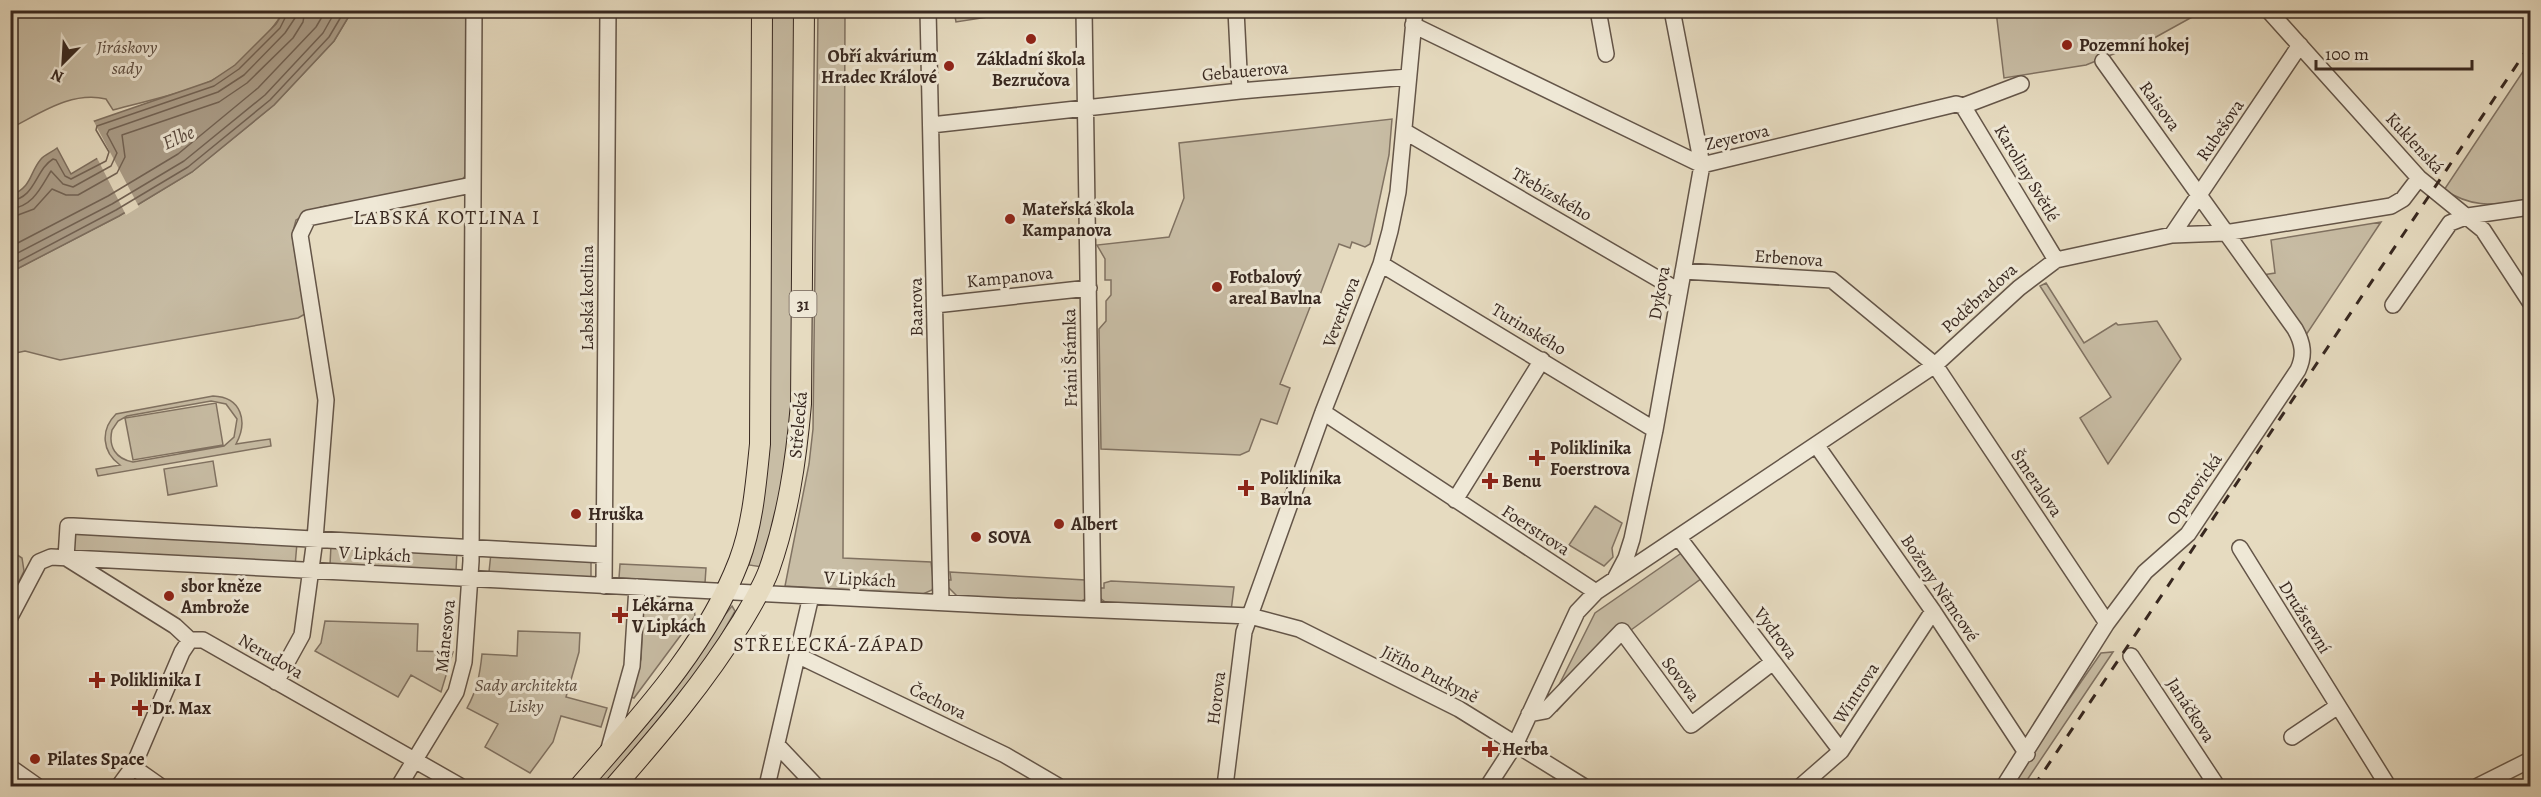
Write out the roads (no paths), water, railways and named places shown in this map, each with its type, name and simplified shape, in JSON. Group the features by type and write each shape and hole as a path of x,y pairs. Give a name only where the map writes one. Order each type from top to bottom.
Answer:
{"main road":[{"name":"Střelecká","path":"580,786 690,652 726,591 740,559 754,503 760,444 762,10"},
{"name":"Střelecká","path":"615,786 695,693 759,592 781,533 796,458 801,404 804,10"}],"street":[{"path":"470,546 474,10"},
{"name":"Labská kotlina","path":"604,586 608,10"},
{"name":"Baarova","path":"928,10 940,602"},
{"path":"1084,10 1085,106"},
{"path":"1236,10 1240,91"},
{"path":"1598,10 1606,54"},
{"name":"Dykova","path":"1614,580 1626,558 1632,539 1655,430 1702,165 1672,10"},
{"name":"Kuklenská","path":"2268,10 2419,178 2483,230 2530,302"},
{"name":"Zeyerova","path":"1414,18 1702,165 1956,104 1963,106 2021,84"},
{"name":"Veverkova","path":"1250,615 1323,412 1381,264 1398,192 1414,18"},
{"name":"Rubešova","path":"2172,235 2300,45"},
{"name":"Raisova","path":"2103,61 2225,233"},
{"name":"Gebauerova","path":"931,125 1085,106 1408,77"},
{"name":"Fráni Šrámka","path":"1085,106 1093,609"},
{"name":"Karoliny Světlé","path":"1963,106 2056,260"},
{"name":"Třebízského","path":"1404,131 1679,291"},
{"name":"Poděbradova","path":"1488,786 1516,743 1577,612 1596,592 1935,365 2019,288 2056,260 2172,235 2225,233 2395,205 2419,178"},
{"path":"276,682 302,635 315,539 326,400 300,235 302,227 308,218 472,184"},
{"path":"2393,305 2450,223 2468,216 2530,207"},
{"name":"Opatovická","path":"2004,786 2107,623 2145,572 2188,534 2300,365 2302,346 2299,336 2225,233"},
{"name":"Turinského","path":"1381,264 1655,430"},
{"name":"Erbenova","path":"1683,271 1832,280 1935,365"},
{"name":"Kampanova","path":"935,305 1089,288"},
{"path":"1455,500 1542,360"},
{"name":"Šmeralova","path":"1935,365 2107,623"},
{"name":"Foerstrova","path":"1323,412 1596,592"},
{"name":"Boženy Němcové","path":"1817,446 1933,611 2026,754"},
{"name":"V Lipkách","path":"604,555 68,526 66,558 811,596 1250,615"},
{"name":"Vydrova","path":"1679,538 1841,751"},
{"name":"Mánesova","path":"399,786 456,692 462,674 470,578 470,546"},
{"name":"Družstevní","path":"2240,548 2388,786"},
{"path":"10,617 39,562 51,557 66,558"},
{"name":"Nerudova","path":"66,558 175,626 190,640 203,640 460,786"},
{"name":"Střelecká","path":"607,755 632,666 638,587"},
{"path":"767,786 799,656 811,596"},
{"name":"Wintrova","path":"1801,786 1841,751 1933,611"},
{"name":"Jiřího Purkyně","path":"1250,615 1299,629 1459,709 1583,786"},
{"name":"Horova","path":"1225,786 1244,632 1250,615"},
{"name":"Sovova","path":"1529,714 1545,711 1622,631 1691,725 1773,662"},
{"path":"119,786 133,767 182,652 190,640"},
{"name":"Čechova","path":"799,656 1005,755 1034,780 1058,786"},
{"name":"Janáčkova","path":"2132,656 2217,786"},
{"path":"2292,737 2338,706"},
{"path":"778,746 816,786"},
{"path":"2478,786 2530,763"},
{"path":"10,767 37,786"},
{"path":"133,767 160,786"}],"water":[{"name":"Elbe","path":"284,11 352,11 334,41 274,105 192,172 119,216 11,272 11,196 24,187 42,158 57,148 71,174 103,155 86,124 211,81 235,65 276,24"}],"railway":[{"path":"2034,786 2530,45"}],"place":[{"name":"Základní škola Bezručova","path":"1031,39"},
{"name":"Pozemní hokej","path":"2067,45"},
{"name":"Obří akvárium Hradec Králové","path":"949,66"},
{"name":"Mateřská škola Kampanova","path":"1010,219"},
{"name":"Fotbalový areal Bavlna","path":"1217,287"},
{"name":"Poliklinika Foerstrova","path":"1537,458"},
{"name":"Benu","path":"1490,481"},
{"name":"Poliklinika Bavlna","path":"1246,488"},
{"name":"Hruška","path":"576,514"},
{"name":"Albert","path":"1059,524"},
{"name":"SOVA","path":"976,537"},
{"name":"sbor kněze Ambrože","path":"169,596"},
{"name":"Lékárna V Lipkách","path":"620,615"},
{"name":"Poliklinika I","path":"97,680"},
{"name":"Dr. Max","path":"140,708"},
{"name":"Herba","path":"1490,749"},
{"name":"Pilates Space","path":"35,759"}],"district":[{"name":"LABSKÁ KOTLINA I","path":"447,217"},
{"name":"STŘELECKÁ-ZÁPAD","path":"829,644"}],"park label":[{"name":"Jiráskovy sady","path":"127,57"},
{"name":"Sady architekta Lisky","path":"526,695"}]}
